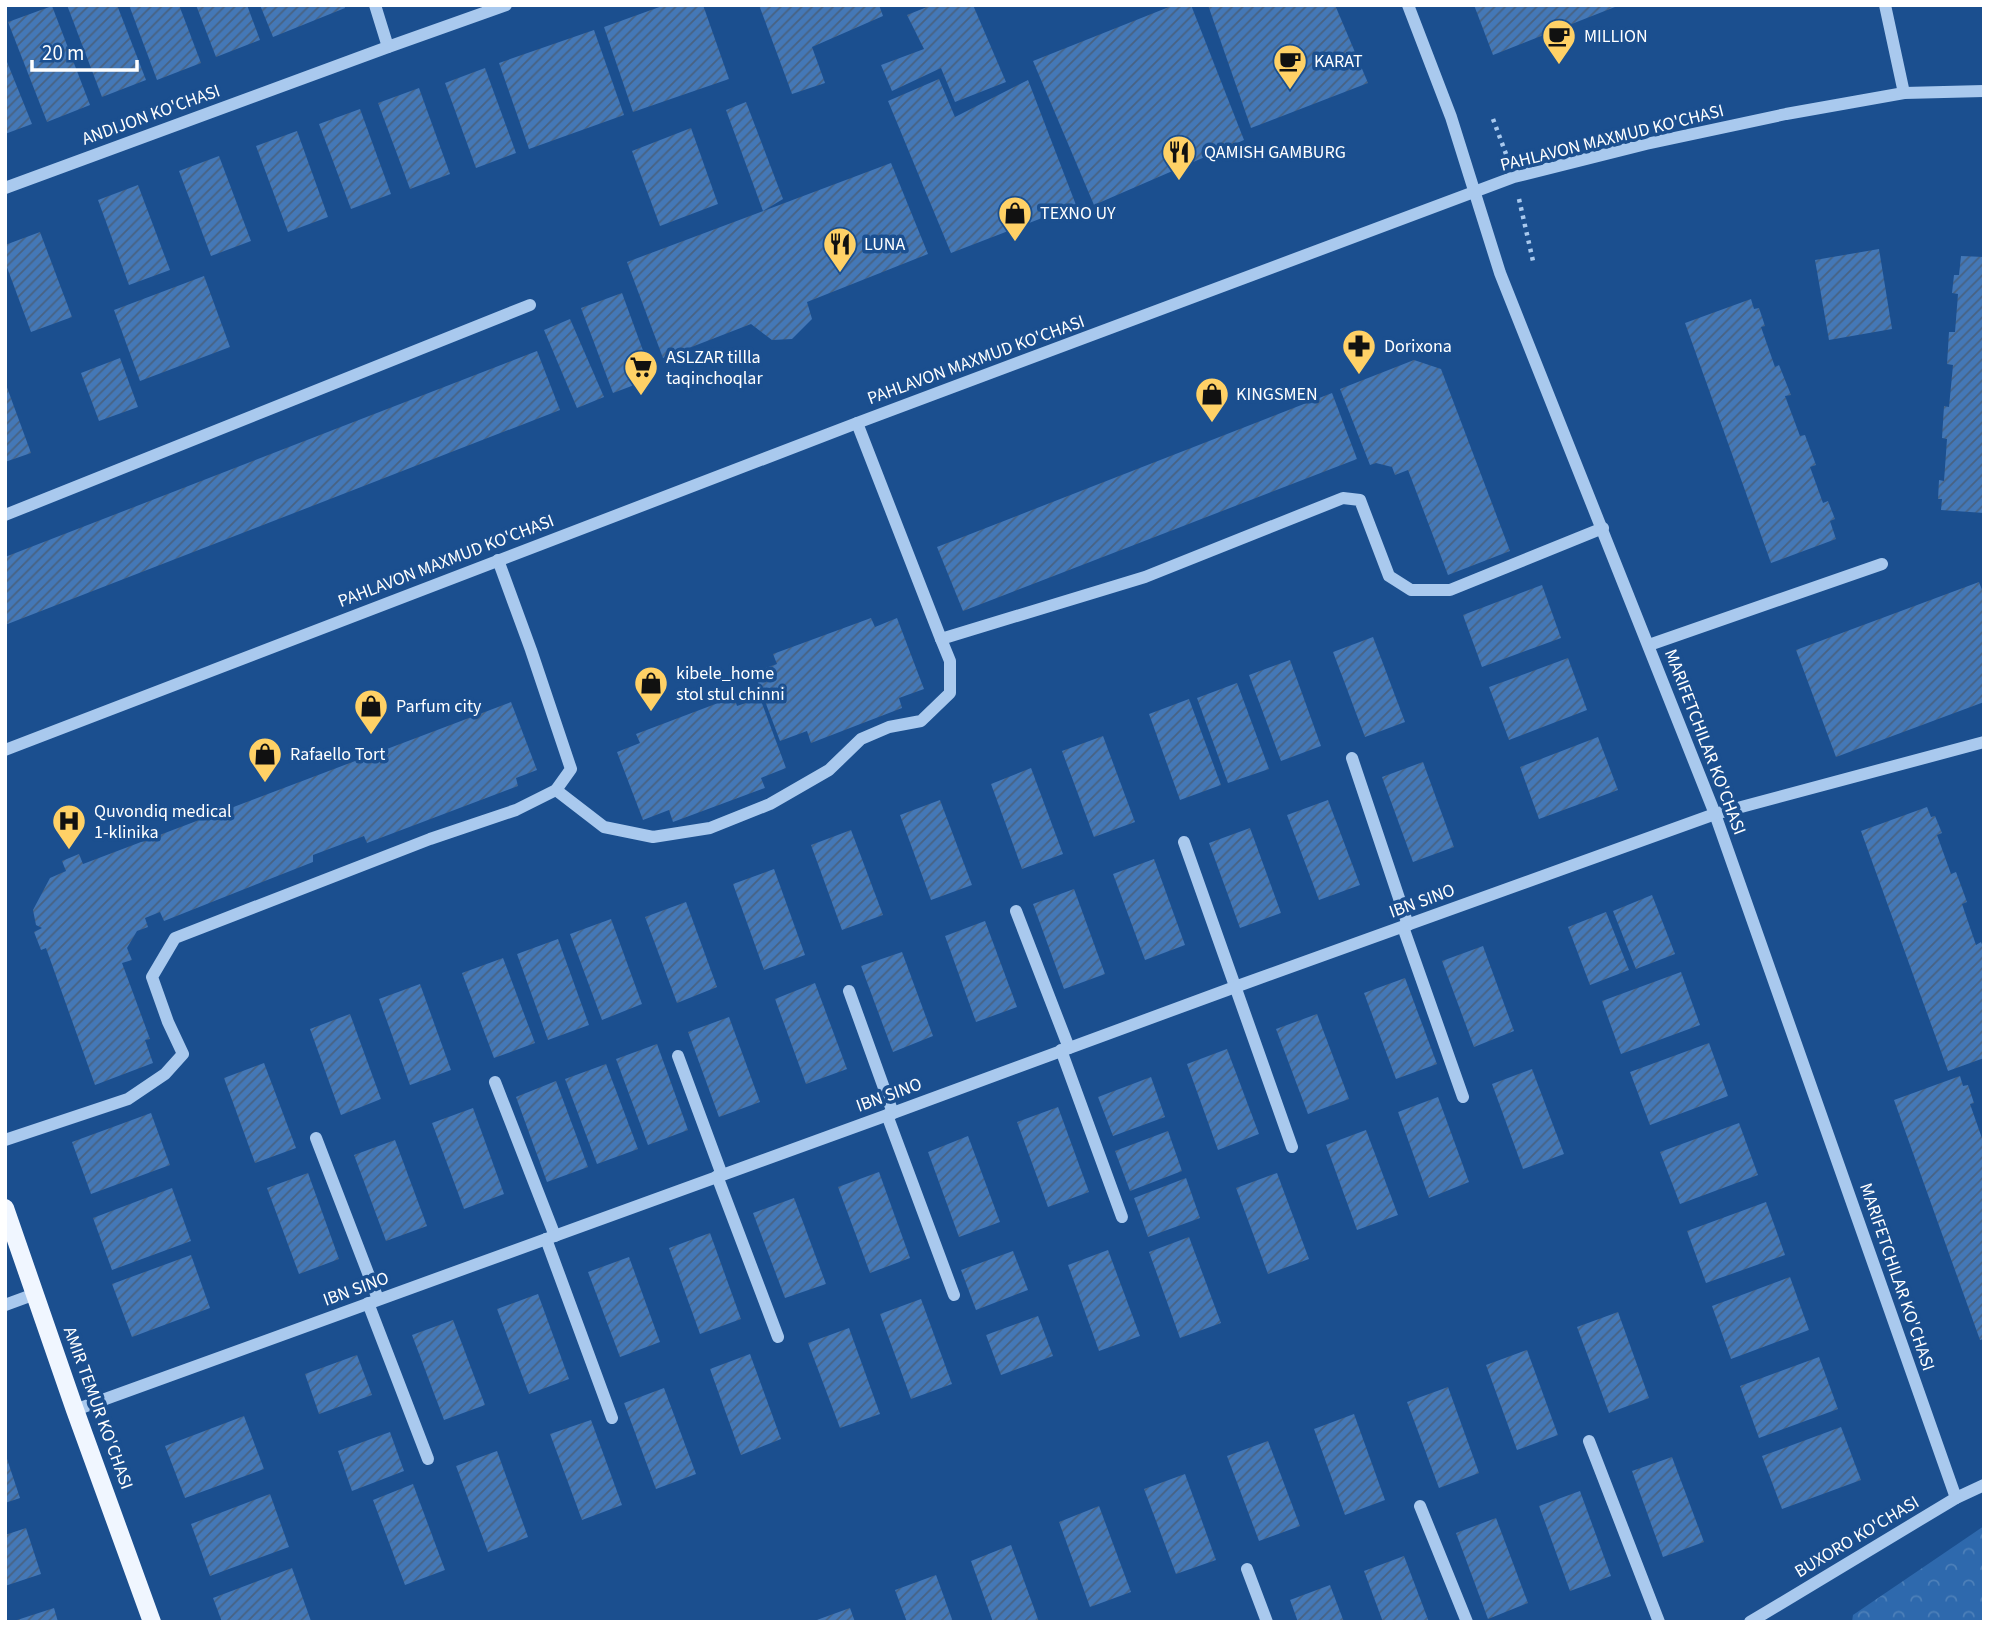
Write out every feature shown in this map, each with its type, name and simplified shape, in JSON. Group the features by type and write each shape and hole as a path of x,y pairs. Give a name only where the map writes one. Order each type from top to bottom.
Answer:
{"main road":[{"name":"AMIR TEMUR KO'CHASI","path":"5,1208 152,1622"}],"street":[{"path":"375,5 388,47"},
{"name":"ANDIJON KO'CHASI","path":"5,188 506,5"},
{"name":"MARIFETCHILAR KO'CHASI","path":"1408,5 1451,117 1500,273 1715,814 1956,1498"},
{"path":"1885,5 1904,93"},
{"name":"PAHLAVON MAXMUD KO'CHASI","path":"5,750 857,423 1514,177 1646,144 1786,114 1904,93 1984,91"},
{"path":"5,515 530,305"},
{"path":"556,790 604,827 653,837 710,828 770,804 829,770 860,739 890,727 921,721 950,693 950,661 857,423"},
{"path":"941,639 1145,577 1343,498 1360,500 1389,576 1411,590 1450,590 1603,528"},
{"path":"5,1140 128,1099 165,1074 183,1054 168,1023 152,977 175,938 430,839 516,810 556,790 571,769 498,560"},
{"path":"1649,645 1882,564"},
{"name":"IBN SINO","path":"75,1410 1235,986 1715,814 1984,742"},
{"path":"1352,758 1463,1097"},
{"path":"1184,842 1292,1147"},
{"path":"1016,911 1122,1217"},
{"path":"849,991 954,1295"},
{"path":"678,1056 778,1337"},
{"path":"495,1082 612,1418"},
{"path":"316,1138 428,1460"},
{"path":"5,1305 35,1294"},
{"path":"1589,1441 1659,1622"},
{"name":"BUXORO KO'CHASI","path":"1750,1622 1956,1498 1984,1485"},
{"path":"1420,1506 1466,1622"},
{"path":"1247,1569 1267,1622"}],"green space":[{"path":"1984,1526 1984,1622 1852,1622 1853,1615"}],"building":[{"path":"67,5 117,5 146,80 102,97"},
{"path":"129,5 179,5 201,63 157,80"},
{"path":"196,5 247,5 260,40 216,57"},
{"path":"260,5 344,5 345,8 273,37"},
{"path":"665,5 703,5 729,79 633,112 604,27"},
{"path":"759,5 879,5 883,16 812,47 825,83 792,94"},
{"path":"932,5 973,5 1006,82 955,102 941,68 892,91 881,65 924,49 907,15"},
{"path":"1174,5 1191,5 1244,140 1094,205 1033,61"},
{"path":"1208,5 1335,5 1368,83 1251,128"},
{"path":"1474,5 1620,5 1493,55"},
{"path":"52,6 90,105 47,122 8,22"},
{"path":"594,30 624,115 529,149 499,63"},
{"path":"5,57 32,124 5,134"},
{"path":"485,68 516,153 476,168 445,83"},
{"path":"939,79 955,117 1028,80 1076,205 951,253 888,101"},
{"path":"419,88 450,174 410,189 378,103"},
{"path":"746,102 783,199 763,211 726,110"},
{"path":"360,109 391,194 351,209 319,124"},
{"path":"691,128 718,204 660,226 632,151"},
{"path":"297,131 328,217 288,232 256,146"},
{"path":"219,156 251,241 211,256 179,171"},
{"path":"891,163 928,254 807,302 812,319 792,339 772,340 751,324 663,358 627,262"},
{"path":"138,185 170,270 129,285 98,200"},
{"path":"40,232 72,317 31,332 5,262 5,245"},
{"path":"1879,249 1892,329 1829,340 1815,260"},
{"path":"1961,256 1984,257 1984,513 1941,510 1942,499 1938,499 1939,480 1944,481 1947,439 1942,438 1944,406 1949,407 1953,365 1947,364 1949,332 1955,332 1958,294 1952,293 1954,275 1959,275"},
{"path":"204,276 230,347 140,381 114,310"},
{"path":"622,293 653,378 613,393 581,308"},
{"path":"1751,299 1754,309 1759,308 1765,326 1761,327 1775,367 1779,365 1791,395 1785,396 1800,436 1805,435 1816,465 1810,467 1823,503 1828,501 1835,519 1830,521 1836,539 1771,563 1685,323"},
{"path":"570,319 604,397 577,408 544,330"},
{"path":"537,351 560,410 5,625 5,557"},
{"path":"120,358 138,407 99,421 81,373"},
{"path":"1414,360 1441,369 1510,551 1448,575 1408,470 1395,475 1392,467 1376,463 1370,465 1340,389"},
{"path":"5,382 31,453 5,462"},
{"path":"1332,393 1357,459 963,611 937,547"},
{"path":"1979,582 1984,595 1984,702 1836,757 1796,650"},
{"path":"1542,585 1561,638 1482,667 1463,615"},
{"path":"871,618 875,627 897,618 924,689 899,698 902,708 811,743 807,731 780,741 754,672 777,664 773,654"},
{"path":"1373,637 1405,722 1365,737 1333,652"},
{"path":"1568,658 1587,710 1509,740 1489,687"},
{"path":"1290,660 1321,746 1281,761 1249,675"},
{"path":"1237,683 1269,769 1228,783 1197,698"},
{"path":"734,697 737,706 760,698 786,768 761,778 765,788 673,822 669,810 643,820 617,752 640,743 636,734"},
{"path":"1189,699 1221,785 1180,800 1149,714"},
{"path":"511,702 537,770 516,778 518,786 367,843 364,836 313,855 313,862 164,921 160,912 145,918 148,927 137,931 127,948 132,960 122,963 150,1039 145,1040 153,1063 95,1085 46,948 41,950 34,932 42,928 36,925 33,910 50,878 66,871 62,861 79,854 83,864"},
{"path":"1103,736 1135,822 1094,837 1062,751"},
{"path":"1598,737 1618,790 1539,819 1520,767"},
{"path":"1423,762 1454,847 1413,862 1382,777"},
{"path":"1031,768 1063,854 1022,869 991,784"},
{"path":"940,800 972,885 931,900 900,815"},
{"path":"1328,800 1360,885 1319,900 1287,815"},
{"path":"1927,807 1931,817 1935,816 1942,833 1937,835 1951,874 1956,872 1967,902 1962,904 1976,945 1981,942 1984,949 1984,1058 1948,1071 1861,831"},
{"path":"1250,828 1281,913 1240,928 1209,843"},
{"path":"851,830 883,915 842,930 811,845"},
{"path":"1154,859 1185,945 1145,960 1113,874"},
{"path":"774,869 805,955 764,970 733,884"},
{"path":"1074,889 1105,974 1064,989 1033,904"},
{"path":"1652,895 1675,954 1636,969 1613,911"},
{"path":"686,902 717,987 677,1003 645,917"},
{"path":"1606,912 1629,970 1590,985 1568,927"},
{"path":"611,919 642,1004 602,1020 570,934"},
{"path":"985,921 1017,1007 976,1022 945,936"},
{"path":"558,939 589,1025 548,1040 517,954"},
{"path":"1483,946 1514,1031 1474,1047 1442,961"},
{"path":"902,952 933,1036 893,1052 861,966"},
{"path":"503,958 535,1043 494,1058 462,973"},
{"path":"1681,972 1700,1025 1621,1054 1602,1001"},
{"path":"1405,978 1437,1064 1396,1079 1364,993"},
{"path":"815,983 847,1069 806,1084 775,999"},
{"path":"420,984 451,1070 410,1085 379,999"},
{"path":"350,1014 381,1099 341,1115 310,1029"},
{"path":"1317,1014 1349,1099 1308,1114 1276,1029"},
{"path":"729,1017 760,1102 719,1117 688,1032"},
{"path":"1709,1043 1728,1096 1650,1125 1630,1072"},
{"path":"657,1044 688,1130 648,1145 616,1059"},
{"path":"1227,1049 1259,1134 1218,1150 1187,1064"},
{"path":"264,1063 296,1148 255,1163 224,1078"},
{"path":"606,1064 638,1149 597,1164 565,1079"},
{"path":"1532,1069 1564,1154 1523,1169 1492,1084"},
{"path":"1960,1076 1963,1086 1968,1085 1974,1103 1970,1104 1984,1144 1984,1339 1980,1340 1894,1100"},
{"path":"1151,1077 1165,1117 1113,1136 1098,1097"},
{"path":"556,1081 588,1167 547,1182 516,1097"},
{"path":"1438,1097 1469,1182 1429,1198 1398,1112"},
{"path":"1058,1107 1089,1192 1048,1207 1017,1122"},
{"path":"473,1108 504,1194 464,1209 432,1123"},
{"path":"151,1113 170,1165 91,1194 72,1142"},
{"path":"1739,1123 1758,1175 1680,1204 1660,1152"},
{"path":"1366,1130 1398,1215 1357,1230 1326,1145"},
{"path":"1168,1131 1182,1171 1130,1191 1115,1151"},
{"path":"968,1136 1000,1222 959,1237 928,1152"},
{"path":"395,1140 427,1226 386,1241 354,1155"},
{"path":"879,1172 910,1258 870,1273 838,1187"},
{"path":"308,1173 339,1259 299,1274 267,1188"},
{"path":"1277,1173 1309,1259 1268,1274 1236,1188"},
{"path":"1186,1178 1200,1218 1148,1237 1134,1198"},
{"path":"172,1188 191,1241 112,1270 93,1218"},
{"path":"794,1198 826,1284 785,1298 753,1213"},
{"path":"1766,1202 1785,1255 1706,1283 1687,1231"},
{"path":"710,1233 741,1319 700,1334 669,1248"},
{"path":"1189,1237 1221,1323 1180,1338 1149,1252"},
{"path":"1108,1250 1140,1336 1099,1351 1068,1265"},
{"path":"1013,1251 1028,1290 976,1310 961,1270"},
{"path":"191,1255 210,1308 132,1337 112,1284"},
{"path":"629,1257 660,1342 620,1357 588,1272"},
{"path":"1790,1277 1809,1330 1731,1359 1712,1306"},
{"path":"538,1294 569,1379 529,1394 497,1309"},
{"path":"921,1299 952,1384 911,1399 880,1314"},
{"path":"1618,1312 1649,1398 1609,1413 1577,1327"},
{"path":"1038,1316 1053,1356 1001,1375 986,1335"},
{"path":"453,1320 485,1405 444,1420 412,1335"},
{"path":"849,1328 880,1414 840,1428 808,1343"},
{"path":"1527,1350 1558,1435 1517,1450 1486,1365"},
{"path":"750,1354 781,1439 741,1455 710,1369"},
{"path":"357,1355 372,1395 319,1414 305,1374"},
{"path":"1819,1357 1838,1409 1759,1438 1740,1386"},
{"path":"1448,1387 1479,1473 1439,1488 1407,1402"},
{"path":"664,1388 696,1474 656,1489 624,1403"},
{"path":"1354,1414 1385,1500 1345,1515 1314,1429"},
{"path":"244,1416 264,1469 185,1498 165,1446"},
{"path":"591,1420 622,1505 582,1520 550,1434"},
{"path":"1841,1427 1861,1480 1782,1509 1762,1456"},
{"path":"390,1432 404,1471 352,1491 338,1451"},
{"path":"1268,1441 1300,1526 1259,1541 1227,1456"},
{"path":"497,1451 528,1537 488,1552 456,1466"},
{"path":"5,1457 20,1498 5,1503"},
{"path":"1672,1457 1704,1542 1663,1557 1632,1471"},
{"path":"1185,1474 1216,1560 1176,1574 1144,1489"},
{"path":"413,1484 445,1570 405,1585 373,1500"},
{"path":"1580,1491 1611,1576 1570,1591 1539,1506"},
{"path":"270,1494 289,1547 210,1576 191,1524"},
{"path":"1099,1506 1131,1592 1090,1607 1059,1522"},
{"path":"1496,1518 1528,1603 1488,1619 1456,1533"},
{"path":"26,1528 41,1574 5,1586 5,1535"},
{"path":"1011,1545 1039,1622 993,1622 971,1561"},
{"path":"1404,1556 1429,1622 1383,1622 1364,1571"},
{"path":"292,1568 311,1621 222,1622 213,1598"},
{"path":"936,1575 953,1622 907,1622 895,1590"},
{"path":"1330,1585 1344,1622 1298,1622 1290,1600"},
{"path":"54,1608 58,1622 14,1621"},
{"path":"850,1608 855,1622 814,1622 814,1621"}],"place":[{"name":"MILLION","path":"1559,66"},
{"name":"KARAT","path":"1290,91"},
{"name":"QAMISH GAMBURG","path":"1179,182"},
{"name":"TEXNO UY","path":"1015,243"},
{"name":"LUNA","path":"840,274"},
{"name":"Dorixona","path":"1359,376"},
{"name":"ASLZAR tillla taqinchoqlar","path":"641,397"},
{"name":"KINGSMEN","path":"1212,424"},
{"name":"kibele_home stol stul chinni","path":"651,713"},
{"name":"Parfum city","path":"371,736"},
{"name":"Rafaello Tort","path":"265,784"},
{"name":"Quvondiq medical 1-klinika","path":"69,851"}]}
